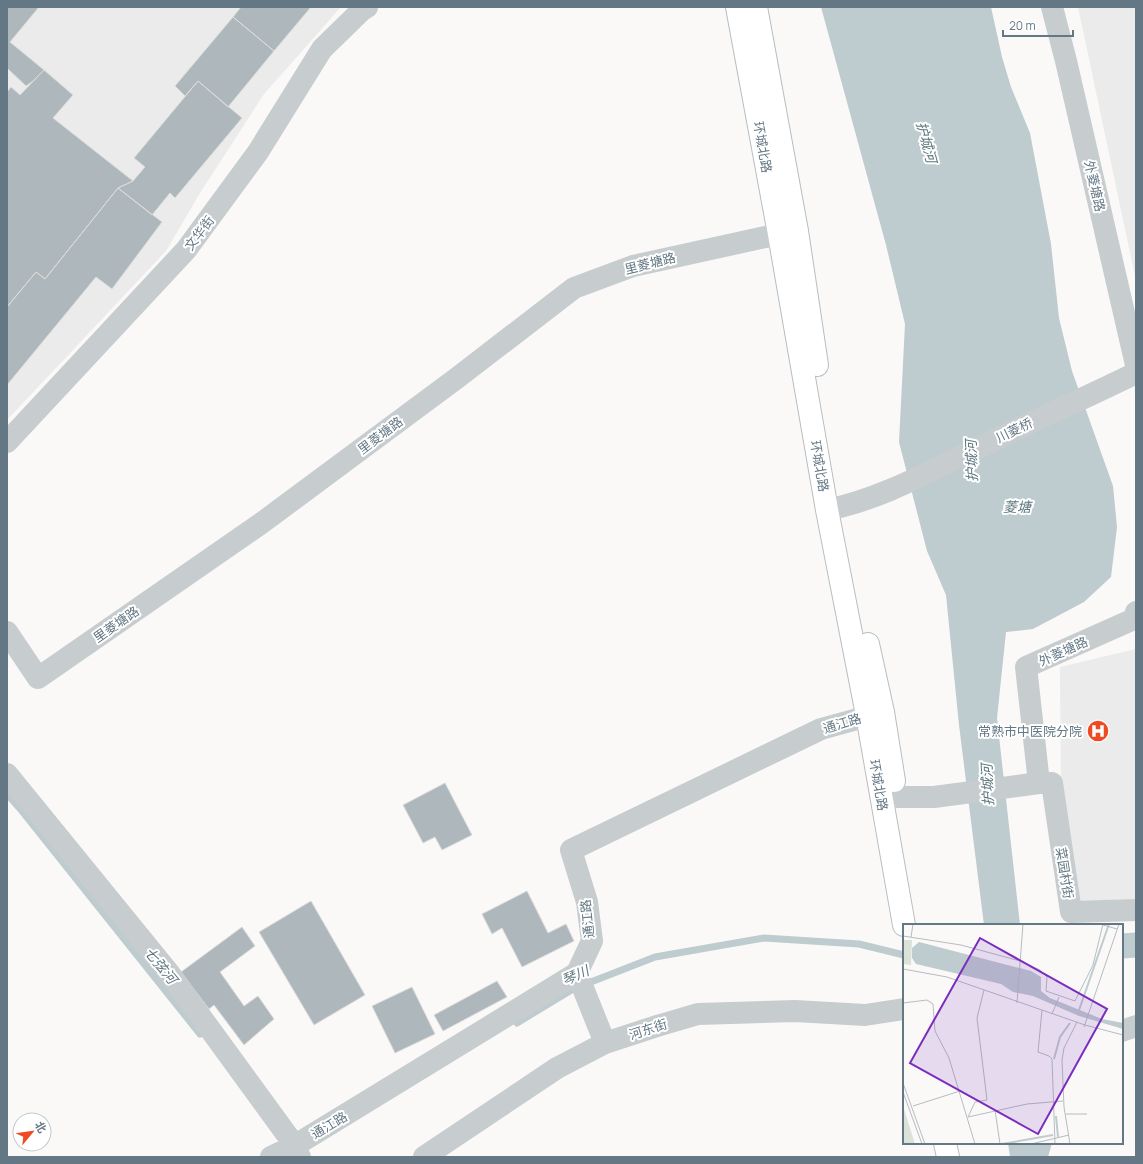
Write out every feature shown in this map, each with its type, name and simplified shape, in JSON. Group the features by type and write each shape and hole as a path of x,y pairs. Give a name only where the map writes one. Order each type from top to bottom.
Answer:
{"main road":[{"name":"环城北路","path":"737,7 788,233"},
{"name":"环城北路","path":"756,7 788,233 833,509 875,713 910,922"},
{"name":"环城北路","path":"875,713 896,797 910,922"},
{"path":"945,1144 948,1157"},
{"path":"956,1144 959,1157"}],"street":[{"name":"文华街","path":"7,442 186,250 258,152 322,49 362,10 367,7"},
{"name":"外菱塘路","path":"1052,7 1066,61 1136,365"},
{"name":"里菱塘路","path":"7,632 38,678 262,522 457,378 574,288 633,266 788,233"},
{"name":"川菱桥","path":"833,509 886,492 1035,419 1136,373"},
{"name":"外菱塘路","path":"1039,783 1026,667 1134,619 1136,612"},
{"name":"通江路","path":"272,1157 297,1152 577,973 592,941 587,902 571,850 821,729 875,713"},
{"path":"7,774 169,973 297,1152"},
{"path":"896,797 934,797 1039,783"},
{"name":"菜园村街","path":"1039,783 1052,783 1071,912 1136,910"},
{"path":"577,973 605,1043"},
{"name":"河东街","path":"424,1157 557,1068 605,1043 657,1026 698,1014 794,1011 865,1015 903,1009"},
{"path":"1123,1031 1136,1026"}],"shaded area":[{"path":"7,7 341,7 264,94 200,193 166,251 7,420"},
{"path":"1078,7 1136,7 1136,281"},
{"name":"常熟市中医院分院","path":"1136,649 1136,899 1079,901 1061,795 1060,667"}],"water":[{"name":"菱塘","path":"821,7 991,7 1002,57 1011,87 1030,133 1051,244 1059,318 1072,371 1113,486 1117,527 1111,577 1084,602 1033,629 1006,632 997,718 1020,924 984,924 959,725 946,595 927,551 899,442 905,324 886,245"},
{"path":"1008,1144 1052,1144 1048,1157 1010,1157"}],"building":[{"path":"7,7 39,7 10,42 44,70 26,86 7,68"},
{"path":"241,7 311,7 274,51 233,17"},
{"path":"233,17 274,51 228,107 198,81 185,96 175,86"},
{"path":"44,70 73,95 53,118 133,181 118,188 45,279 36,272 7,307 7,92 11,87 20,95"},
{"path":"198,81 242,118 175,198 170,193 152,215 118,188 133,181 145,167 134,158"},
{"path":"118,188 162,222 112,289 96,277 7,385 7,307 36,272 45,279"},
{"path":"445,783 472,835 442,850 435,837 423,843 403,805"},
{"path":"527,891 548,933 566,924 574,941 522,967 502,928 492,934 482,914"},
{"path":"311,901 365,995 314,1025 259,932"},
{"path":"242,927 255,946 220,972 244,1006 258,996 274,1019 244,1045 214,1005 209,1009 181,972"},
{"path":"497,981 507,997 443,1031 434,1015"},
{"path":"412,987 435,1034 395,1053 372,1006"}],"waterway":[{"name":"七弦河","path":"7,794 200,1034"},
{"name":"琴川","path":"517,1023 573,989 655,957 764,938 859,944 903,955"},
{"path":"1123,946 1136,945"}],"place":[{"name":"常熟市中医院分院","path":"1098,731"}],"water label":[{"name":"护城河","path":"927,142"},
{"name":"护城河","path":"971,461"},
{"name":"护城河","path":"987,785"}]}
